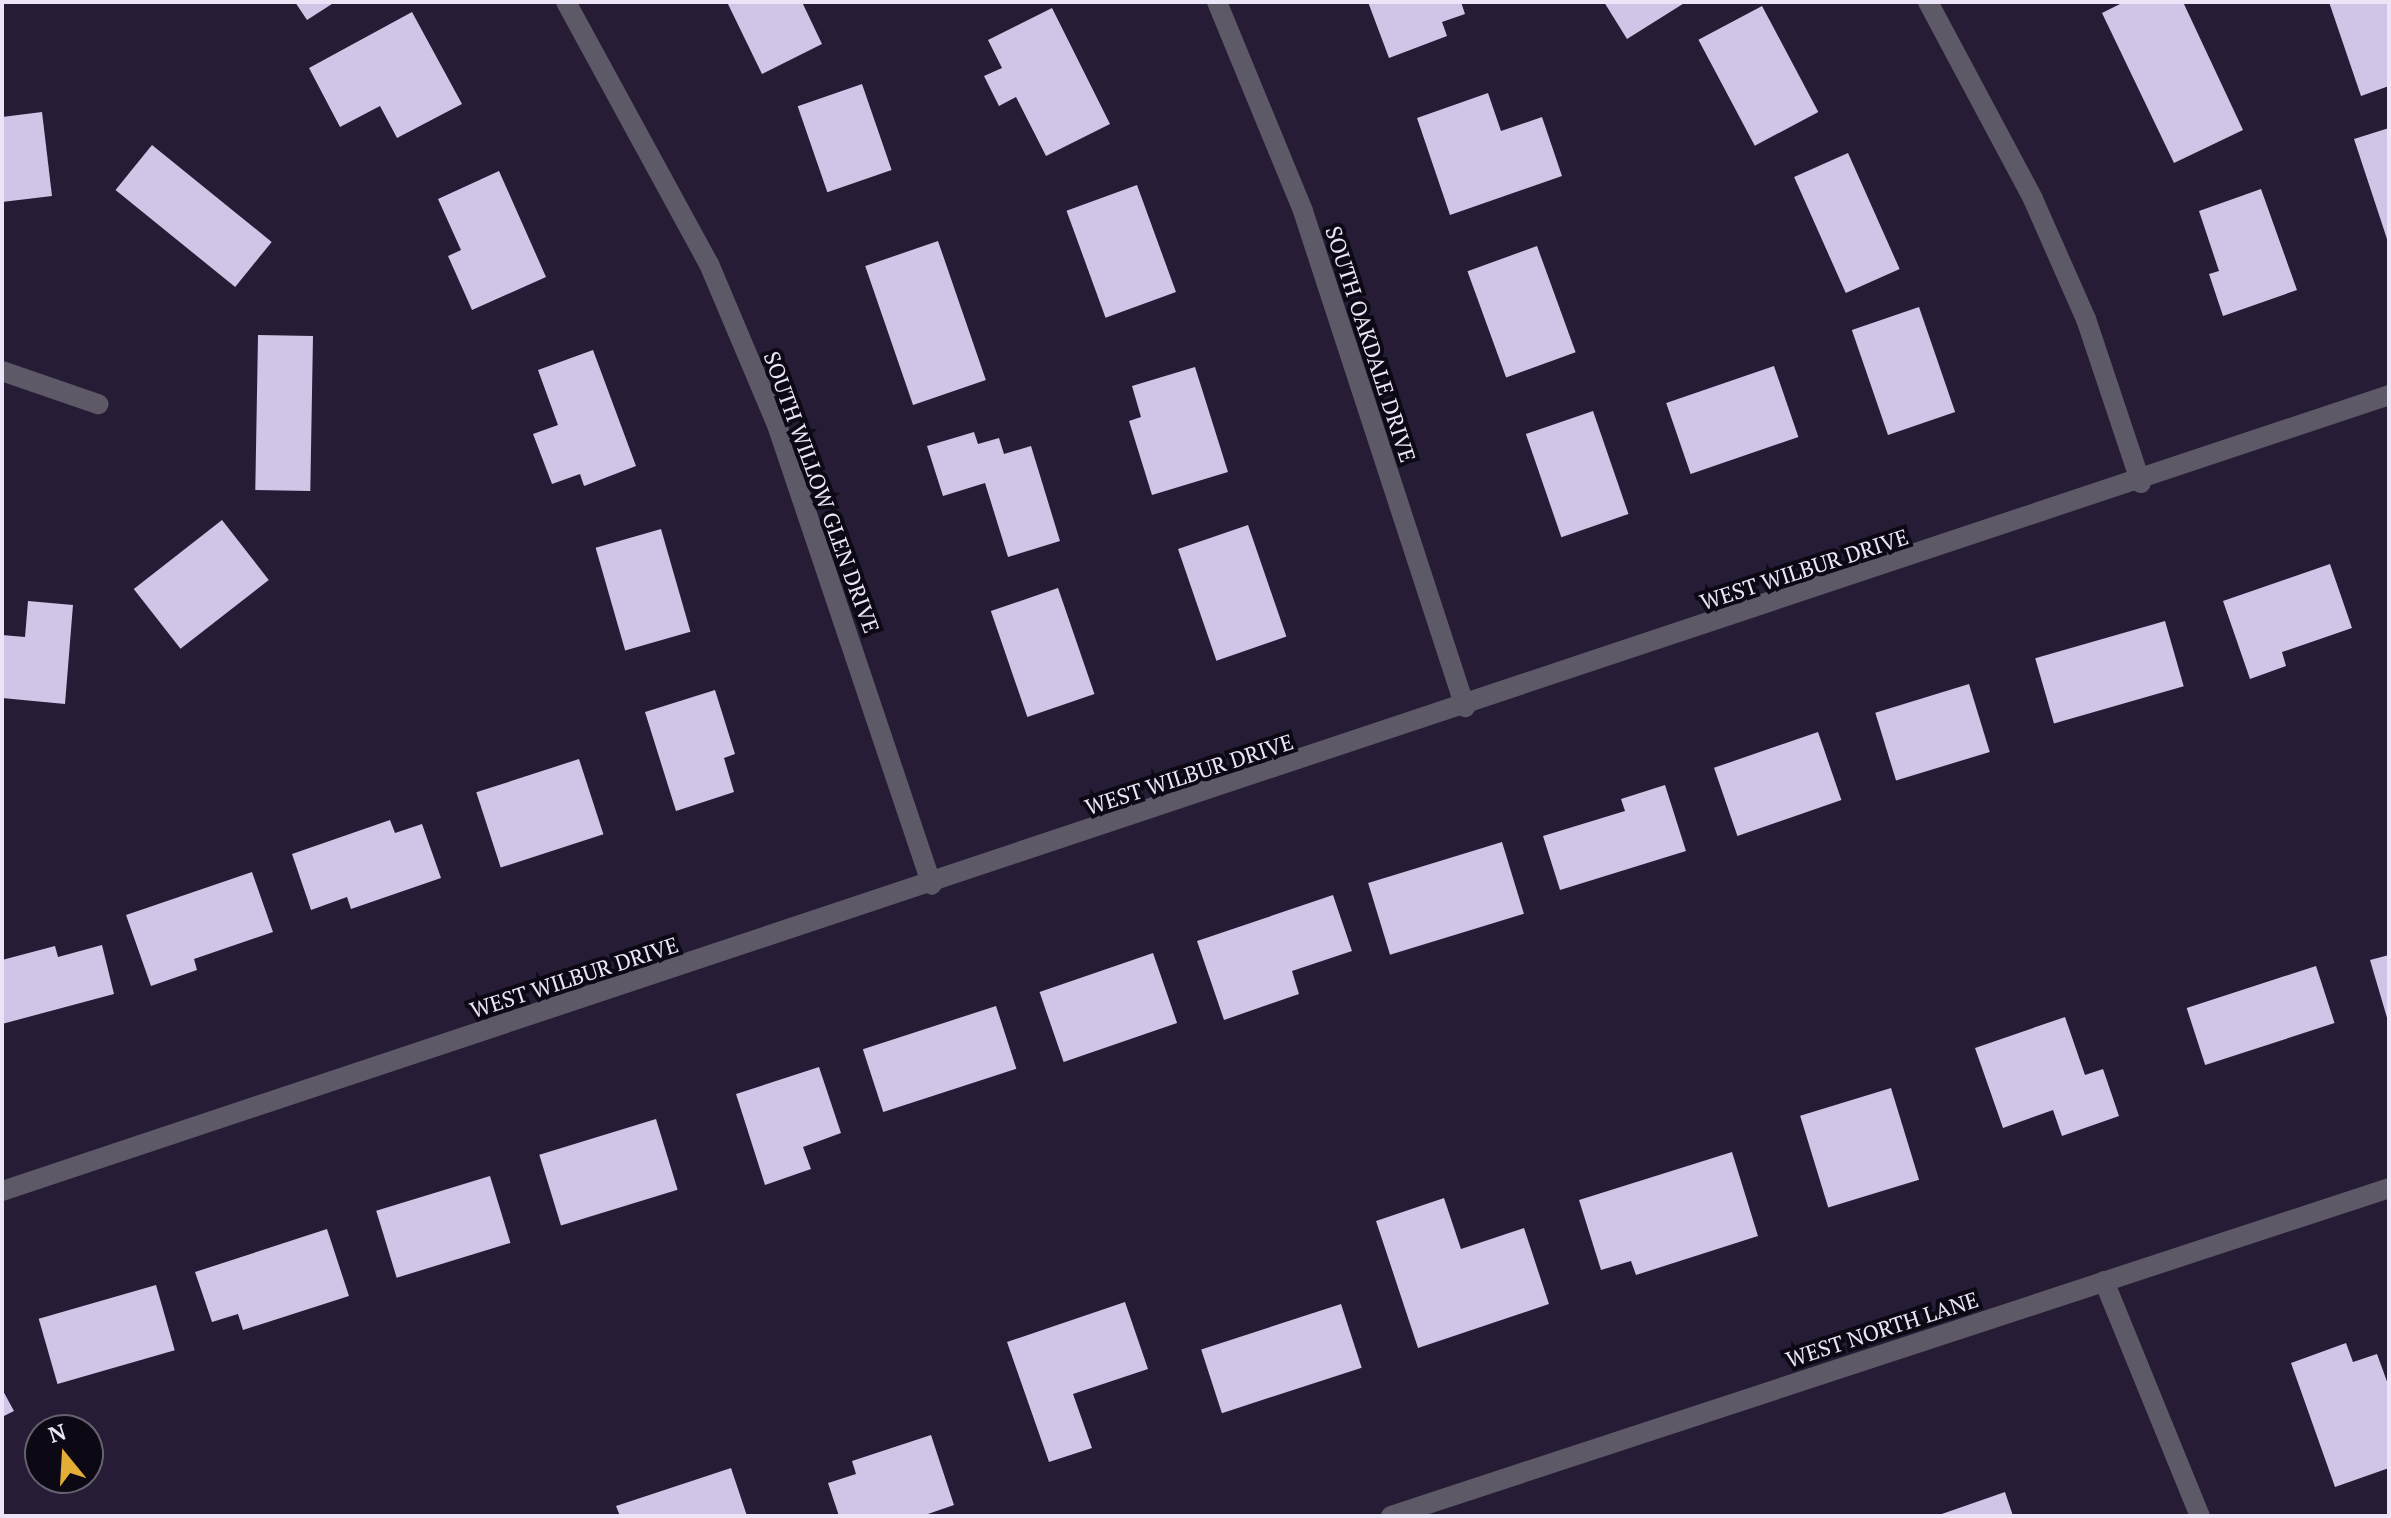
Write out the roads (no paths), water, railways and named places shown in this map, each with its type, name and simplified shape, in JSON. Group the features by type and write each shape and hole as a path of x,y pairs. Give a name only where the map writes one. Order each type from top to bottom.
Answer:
{"street":[{"name":"SOUTH WILLOW GLEN DRIVE","path":"566,2 709,264 777,425 932,885"},
{"name":"SOUTH OAKDALE DRIVE","path":"1217,2 1303,211 1465,707"},
{"path":"1928,2 2033,199 2086,319 2141,483"},
{"path":"2,371 98,404"},
{"name":"WEST WILBUR DRIVE","path":"2,1191 2141,483 2389,395"},
{"name":"WEST NORTH LANE","path":"1391,1516 2389,1188"},
{"path":"2104,1281 2200,1516"}]}
